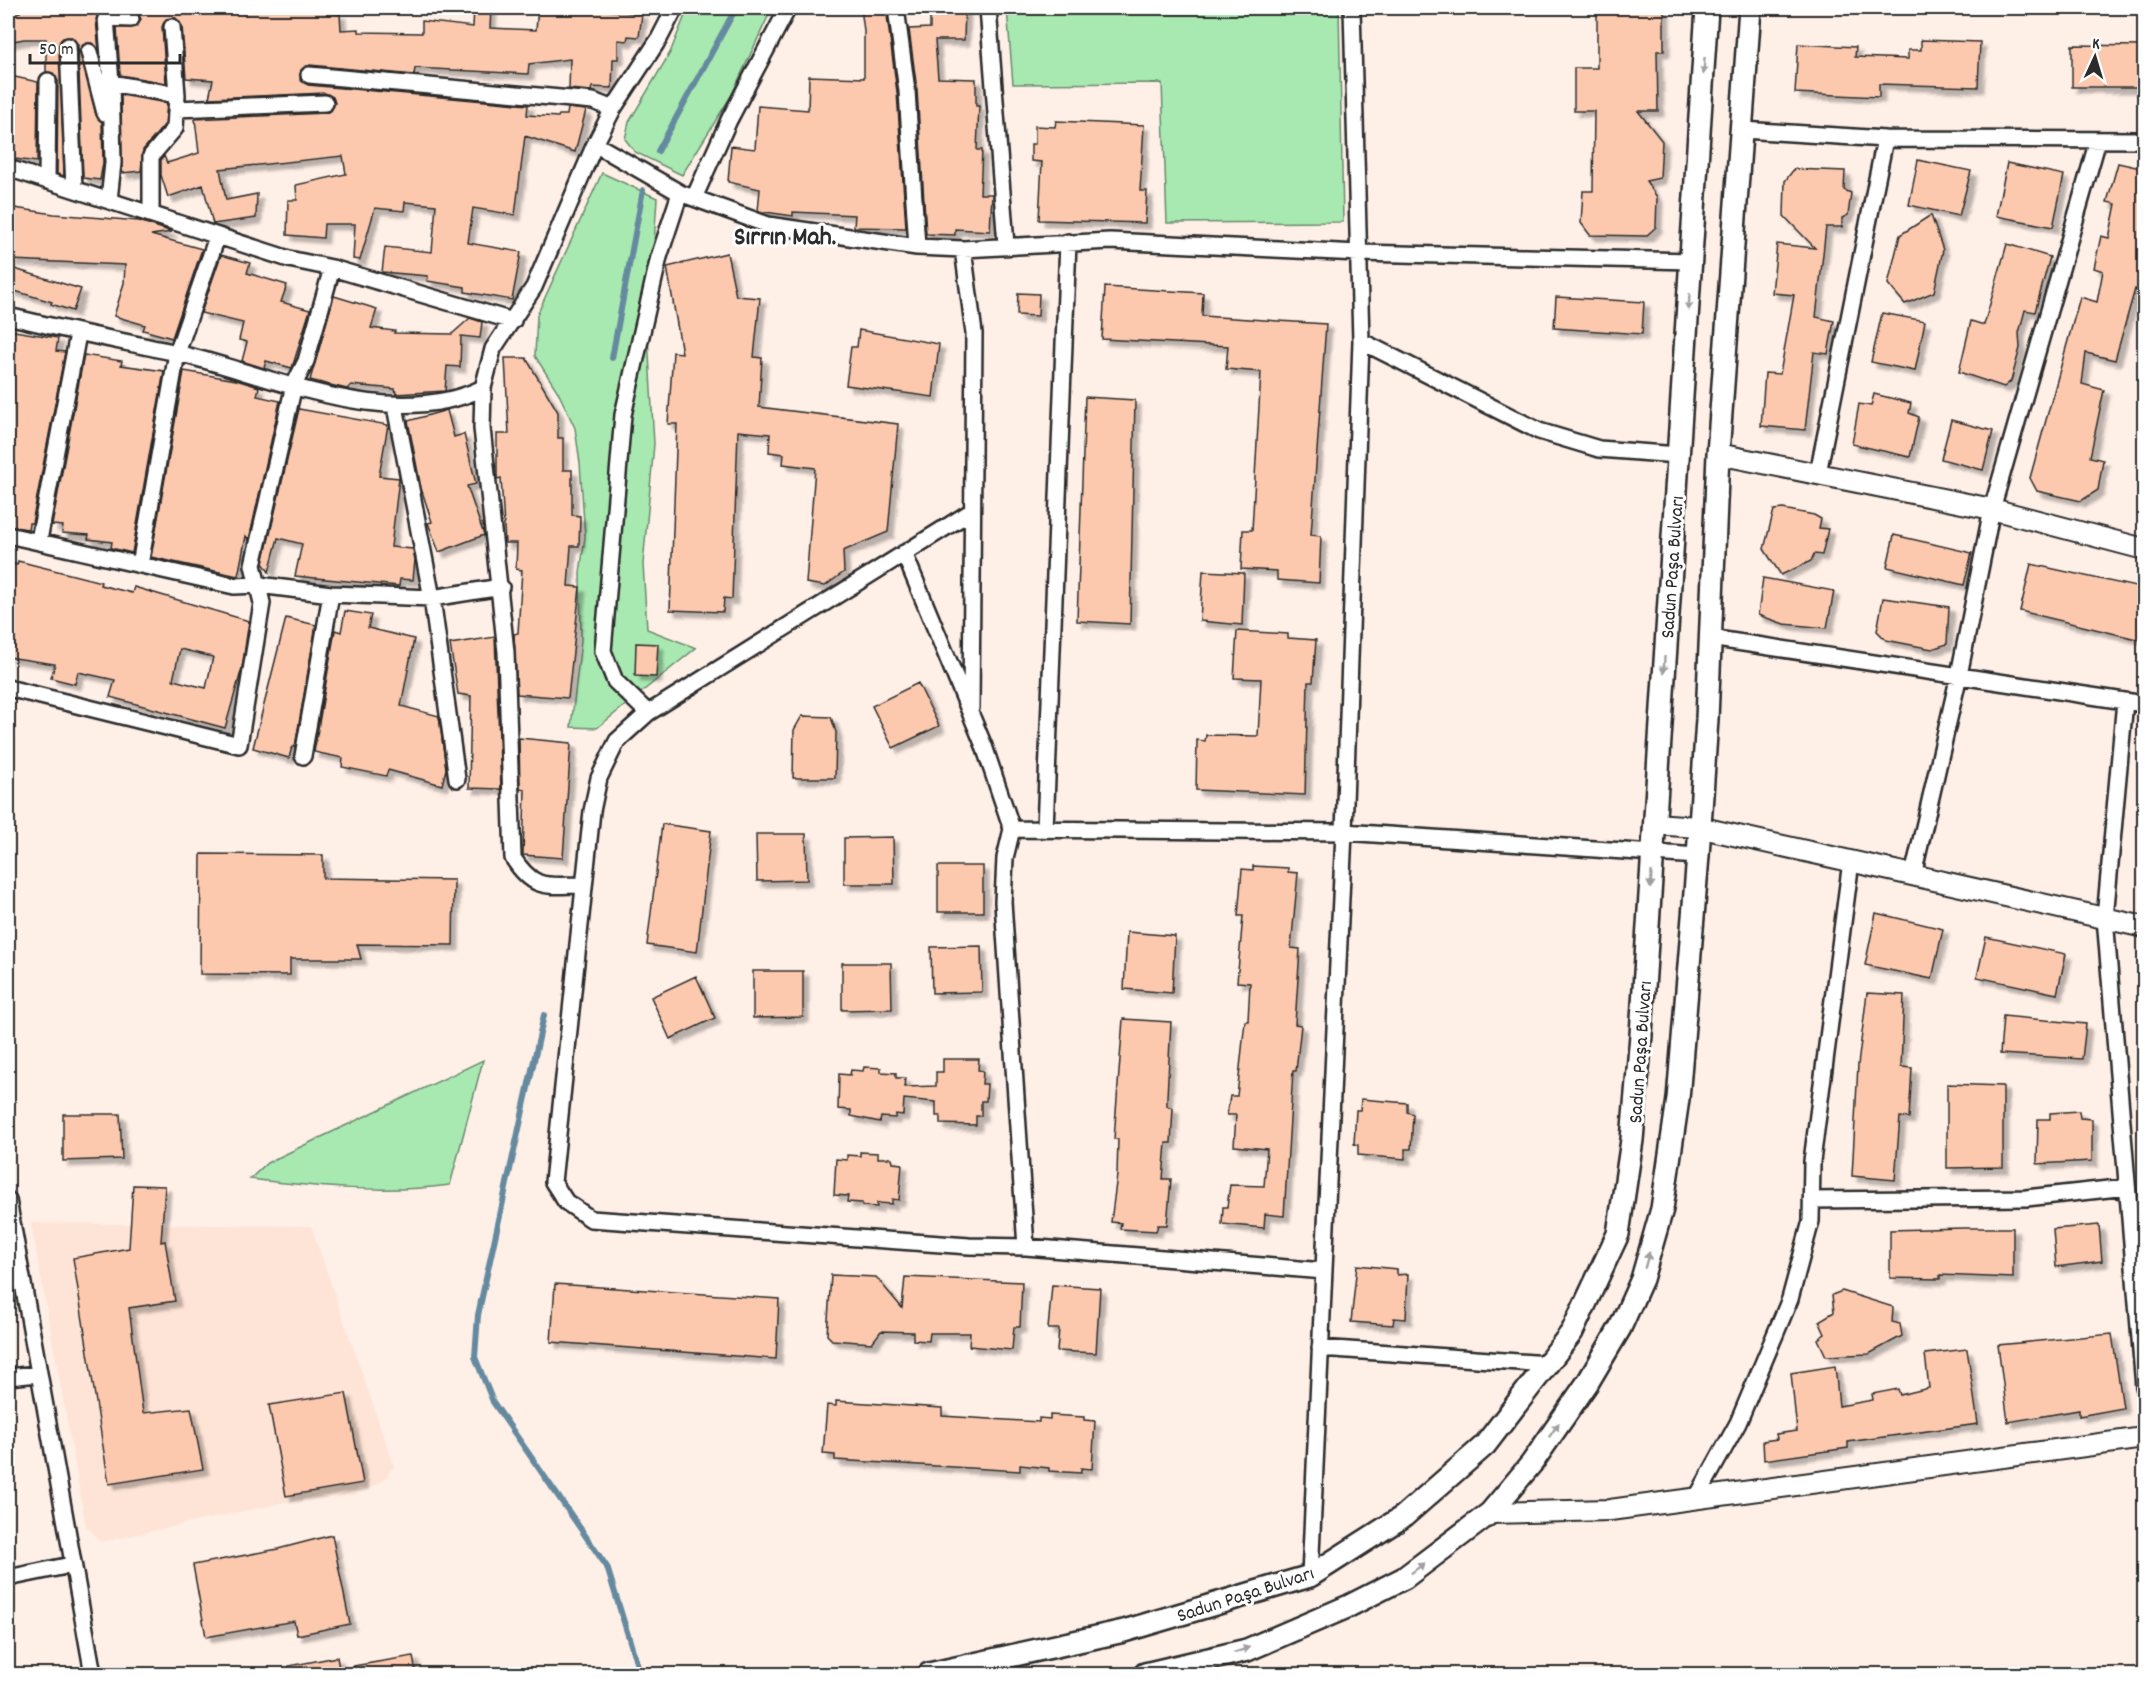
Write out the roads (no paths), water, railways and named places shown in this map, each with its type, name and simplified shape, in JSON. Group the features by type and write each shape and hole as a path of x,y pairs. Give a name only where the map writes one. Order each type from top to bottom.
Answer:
{"main road":[{"name":"Sadun Paşa Bulvarı","path":"929,1674 1124,1631 1310,1576 1404,1516 1485,1445 1572,1332 1618,1234 1633,1128 1707,8"},
{"name":"Sadun Paşa Bulvarı","path":"1145,1674 1246,1650 1347,1607 1404,1578 1490,1513 1532,1463 1588,1382 1620,1328 1642,1279 1662,1209 1678,1099 1698,856 1698,827 1707,719 1718,454 1750,8"}],"street":[{"path":"584,885 540,885 525,877 513,858 506,652 501,587 482,428 483,388 493,350 534,287 595,144 613,109 659,39 675,8"},
{"path":"648,712 615,681 603,651 623,416 659,257 687,195 788,8"},
{"path":"896,8 908,91 917,247"},
{"path":"988,8 1006,245"},
{"path":"1310,1576 1344,832 1361,341 1352,8"},
{"path":"109,200 112,163 111,83 106,18 131,19"},
{"path":"151,214 151,156 175,128 177,102 172,27"},
{"path":"68,46 74,189"},
{"path":"89,52 105,109 112,163"},
{"path":"309,75 593,101 613,109"},
{"path":"47,181 48,81"},
{"path":"111,83 177,102 325,103"},
{"path":"1742,130 1885,140 2145,140"},
{"path":"1818,473 1885,140"},
{"path":"1913,875 1959,675 1992,509 2098,140"},
{"path":"595,144 687,195 768,225 917,247 963,249 1110,241 1359,253 1691,261"},
{"path":"8,168 289,259 332,268 513,321"},
{"path":"140,565 177,353 217,237"},
{"path":"1045,830 1068,242"},
{"path":"963,249 974,333 971,714"},
{"path":"8,688 239,745 261,619 262,603 253,565 294,385 306,361 332,268"},
{"path":"8,316 78,334 177,353 326,394 395,405 440,403 464,397 483,388"},
{"path":"39,540 78,334"},
{"path":"1361,341 1539,431 1599,449 1678,455"},
{"path":"395,405 432,598 457,779"},
{"path":"1718,454 1992,509 2145,549"},
{"path":"972,511 648,712 617,741 599,778 592,811 553,1182 566,1202 591,1220 957,1245 1026,1247 1324,1271"},
{"path":"8,535 39,540 234,586 259,585 331,594 432,598 501,587"},
{"path":"904,553 971,714 1012,830 1005,858 1003,902 1026,1247"},
{"path":"303,756 331,594"},
{"path":"1710,638 2145,704"},
{"path":"2125,701 2105,918 2145,1387"},
{"path":"1654,824 1698,827 2145,927"},
{"path":"1012,830 1344,832 1698,856"},
{"path":"1696,1499 1738,1424 1790,1299 1811,1221 1812,1161 1851,861"},
{"path":"1811,1200 2026,1198 2127,1187"},
{"path":"8,1200 93,1674"},
{"path":"1320,1348 1547,1364"},
{"path":"8,1377 38,1374"},
{"path":"1490,1513 1610,1510 2145,1438"},
{"path":"8,1578 72,1565"}],"waterway":[{"path":"658,151 736,8"},
{"path":"612,358 643,190"},
{"path":"544,1015 478,1315 475,1357 493,1402 607,1567 640,1674"}],"district":[{"name":"Sırrın Mah.","path":"785,235"}]}
